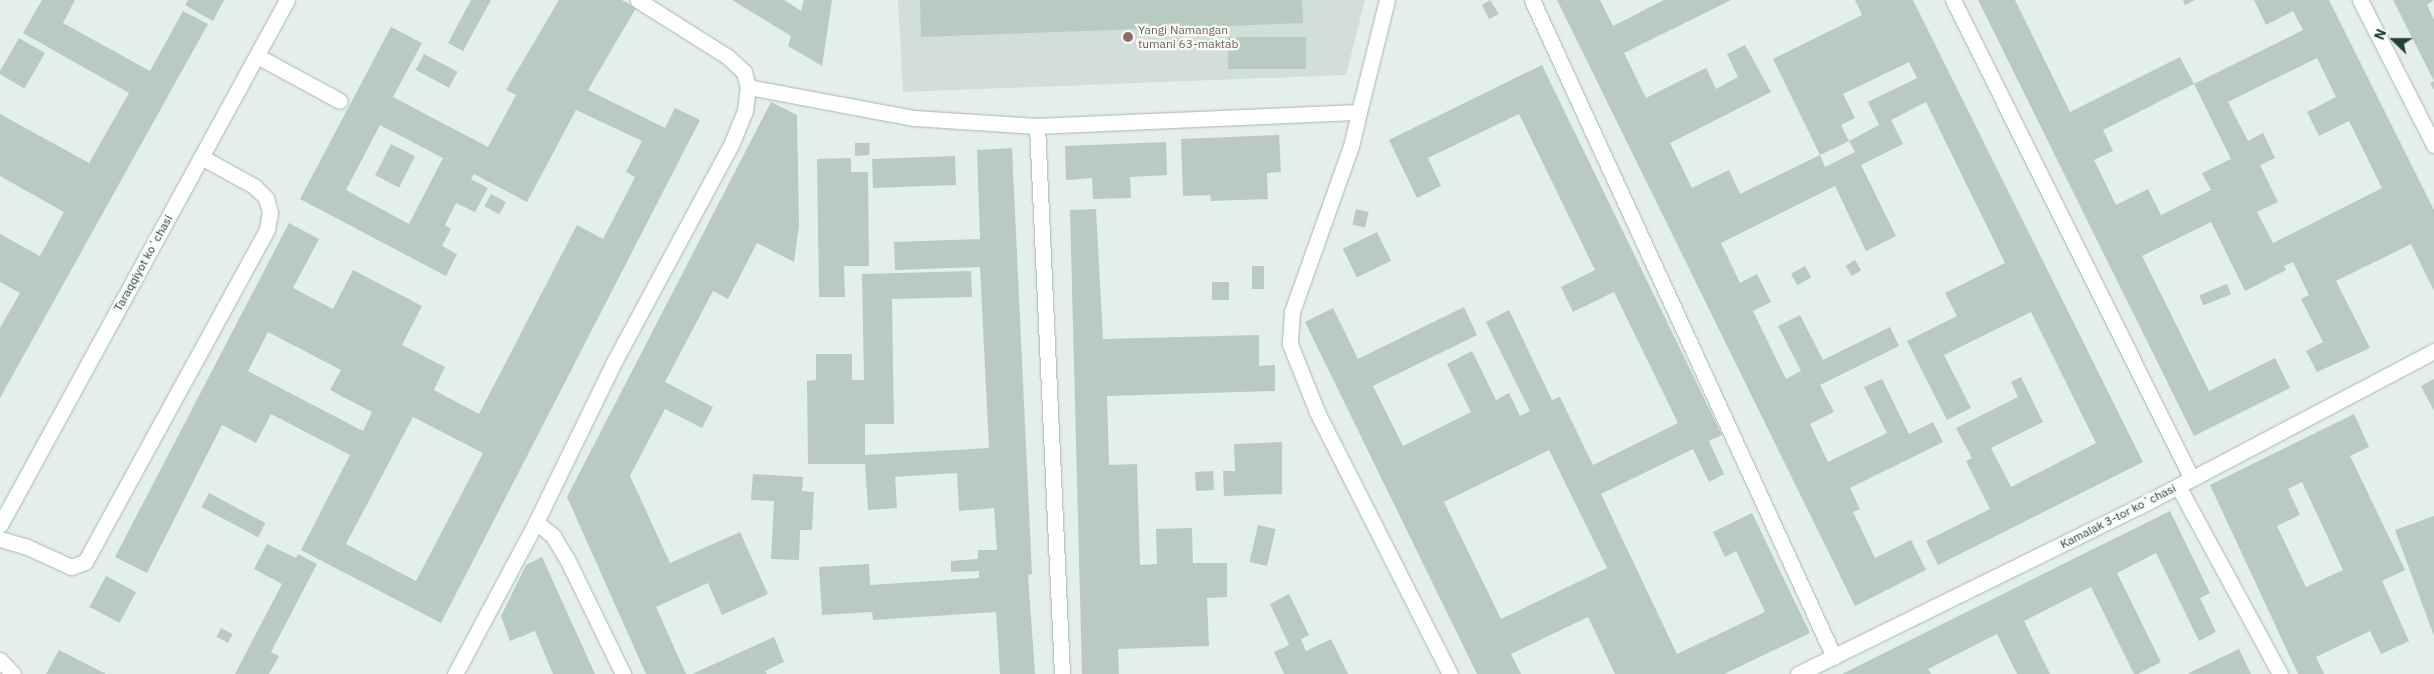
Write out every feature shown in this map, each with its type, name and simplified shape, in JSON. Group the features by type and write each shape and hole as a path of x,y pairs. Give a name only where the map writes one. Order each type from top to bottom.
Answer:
{"street":[{"name":"Taraqqiyot koʻchasi","path":"0,525 287,0"},
{"path":"455,674 536,522 614,362 731,144 745,111 748,87 744,72 728,57 638,0"},
{"path":"1387,0 1351,146 1292,312 1290,344 1317,412 1450,674"},
{"path":"1532,0 1834,657"},
{"path":"1953,0 2190,476"},
{"path":"2360,0 2434,145"},
{"path":"257,56 340,101"},
{"path":"748,87 914,118 1037,126 1358,112"},
{"path":"1037,126 1062,674"},
{"path":"0,539 25,546 71,567 85,562 267,228 270,212 266,198 254,186 201,157"},
{"name":"Kamalak 3-tor koʻchasi","path":"1798,674 2178,486 2190,476 2434,352"},
{"path":"2178,486 2280,674"},
{"path":"536,522 553,536 567,559 623,674"},
{"path":"0,660 13,674"}],"shaded area":[{"name":"Yangi Namangan tumani 63-maktab","path":"898,0 1365,0 1346,75 903,92"}],"building":[{"path":"42,0 75,0 63,23 150,71 183,11 208,24 0,398 0,328 20,293 0,282 0,234 40,256 64,212 0,176 0,114 89,163 129,93 23,33"},
{"path":"188,0 224,0 213,21 185,5"},
{"path":"471,0 491,0 463,51 448,43"},
{"path":"559,0 622,0 636,8 588,90 665,128 675,108 700,120 441,623 301,550 350,455 271,414 256,443 222,425 147,573 115,557 289,223 319,239 293,288 333,309 353,270 422,306 402,345 445,367 434,390 479,414 577,225 603,239 635,177 626,172 642,141 576,110 527,202 474,174 471,179 488,188 475,212 456,203 445,225 451,229 442,246 457,254 446,276 300,199 391,27 422,43 393,97 488,147 516,95 506,90","holes":["380,125 443,158 409,224 346,190","268,332 341,370 330,390 372,412 363,431 248,371","413,417 483,453 416,581 346,544"]},
{"path":"732,0 784,0 801,11 804,0 832,0 822,66 788,46 791,36"},
{"path":"920,0 1302,0 1303,23 921,37"},
{"path":"1490,0 1499,14 1489,19 1482,5"},
{"path":"1557,0 1600,0 1613,26 1664,0 1731,0 1624,53 1646,98 1706,68 1716,89 1738,77 1727,54 1745,45 1771,92 1670,143 1692,188 1729,170 1740,194 1820,155 1773,59 1862,15 1855,0 1913,0 2143,462 1938,565 1926,541 1990,509 1966,461 1972,458 1956,428 2018,397 2011,382 2021,377 2043,422 1991,448 2011,487 2096,443 2031,312 1944,355 1971,408 1947,420 1907,341 1957,316 1945,293 2005,263 1926,102 1891,120 1903,144 1861,165 1896,236 1866,251 1835,186 1721,243 1740,283 1757,274 1771,302 1753,311 1786,379 1801,371 1778,326 1800,315 1823,360 1890,327 1899,346 1820,385 1834,412 1810,424 1828,462 1887,433 1864,387 1882,379 1909,434 1933,422 1943,442 1850,488 1860,509 1853,512 1875,558 1911,540 1926,570 1855,606","holes":["1909,62 1917,78 1868,102 1879,125 1849,141 1841,125 1855,118 1843,94","1849,141 1855,152 1825,167 1820,155"]},
{"path":"1978,0 2015,0 2070,112 2180,57 2194,84 2303,30 2293,11 2266,25 2254,0 2329,0 2434,210 2434,291 2411,244 2336,281 2370,348 2317,372 2306,351 2323,342 2301,299 2309,295 2293,262 2284,266 2286,270 2245,291 2211,222 2142,256 2209,391 2275,358 2290,388 2194,436","holes":["2317,58 2336,97 2307,112 2319,136 2349,121 2382,188 2273,243 2257,212 2278,202 2260,165 2275,158 2263,133 2248,141 2228,102","2194,84 2231,159 2202,173 2211,190 2161,215 2148,189 2116,205 2094,160 2113,151 2103,130"]},
{"path":"2183,0 2195,0 2185,5"},
{"path":"2393,0 2434,0 2427,5 2434,20 2434,81"},
{"path":"1228,37 1306,37 1306,69 1228,69"},
{"path":"19,38 45,53 24,89 0,74 0,71"},
{"path":"424,54 458,72 449,88 416,70"},
{"path":"1542,65 1722,435 1709,441 1724,474 1709,482 1693,449 1601,494 1677,654 1765,612 1736,551 1725,557 1713,532 1752,513 1810,633 1724,674 1615,674 1588,617 1511,654 1521,674 1477,674 1305,322 1333,308 1358,359 1464,307 1477,335 1373,386 1403,446 1471,412 1447,364 1472,351 1496,400 1509,393 1520,416 1530,411 1486,322 1509,310 1552,400 1560,397 1593,465 1678,423 1614,292 1573,312 1561,287 1595,270 1519,114 1428,158 1441,186 1417,198 1389,140","holes":["1549,450 1607,568 1501,619 1444,502"]},
{"path":"2434,81 2434,90 2430,83"},
{"path":"771,102 797,115 799,226 794,262 757,243 728,299 713,291 665,382 713,407 702,428 665,409 630,476 670,563 740,532 768,594 722,615 708,583 656,607 686,674 646,674 567,497"},
{"path":"1279,135 1281,172 1267,173 1268,199 1211,201 1210,195 1183,196 1181,139"},
{"path":"1166,142 1167,175 1130,177 1131,198 1093,199 1092,178 1066,180 1065,146"},
{"path":"855,143 870,143 869,155 855,156"},
{"path":"391,144 415,156 399,187 375,175"},
{"path":"1012,148 1032,574 1028,575 1035,674 1000,674 996,612 873,620 872,612 822,615 819,567 869,564 870,585 979,578 979,571 951,572 951,561 978,559 978,550 997,550 994,508 959,511 957,473 895,477 897,508 868,510 865,464 808,464 807,381 816,380 816,354 852,354 852,380 864,380 862,274 971,271 972,297 892,299 894,424 865,424 865,455 989,448 980,267 895,270 894,242 980,239 977,150"},
{"path":"955,156 956,185 873,188 872,159"},
{"path":"851,158 851,172 868,172 869,266 844,266 845,297 819,297 817,159"},
{"path":"491,194 506,202 499,214 484,206"},
{"path":"1096,209 1103,339 1259,335 1259,366 1275,365 1275,391 1107,396 1109,465 1137,464 1140,565 1157,564 1156,529 1192,528 1193,563 1227,563 1227,597 1207,598 1209,646 1118,649 1119,674 1082,674 1070,210"},
{"path":"1356,209 1369,212 1365,228 1352,225"},
{"path":"1377,232 1391,261 1357,277 1343,249"},
{"path":"1855,260 1861,270 1852,276 1846,266"},
{"path":"1252,266 1264,266 1264,289 1252,289"},
{"path":"1805,266 1811,277 1797,285 1791,274"},
{"path":"1212,282 1229,282 1229,300 1212,300"},
{"path":"2227,284 2231,294 2203,305 2199,295"},
{"path":"2434,379 2434,411 2421,386"},
{"path":"2354,414 2369,447 2350,456 2405,570 2382,581 2409,641 2381,654 2370,631 2316,657 2324,674 2298,674 2210,485","holes":["2302,482 2343,570 2306,587 2277,526 2300,515 2288,489"]},
{"path":"1282,442 1282,494 1224,496 1223,471 1235,471 1234,444"},
{"path":"1213,471 1214,490 1196,491 1195,472"},
{"path":"753,474 803,477 802,491 814,492 812,530 800,530 799,560 771,559 774,501 751,500"},
{"path":"209,493 266,523 258,537 201,507"},
{"path":"2170,511 2210,593 2200,598 2216,632 2199,641 2156,553 2117,573 2161,662 2138,674 2134,674 2091,587 2024,621 2050,674 2017,674 1997,634 1928,669 1931,674 1842,674"},
{"path":"2434,516 2434,636 2395,530"},
{"path":"1258,525 1276,529 1267,566 1249,562"},
{"path":"267,544 296,558 298,554 317,564 271,652 279,656 269,674 235,674 282,584 254,569"},
{"path":"542,557 595,674 553,674 535,631 510,641 501,616 526,565"},
{"path":"106,576 136,592 120,623 90,607"},
{"path":"1289,594 1309,635 1301,639 1306,651 1331,639 1348,674 1284,674 1274,652 1289,645 1270,604"},
{"path":"221,628 233,634 228,643 216,637"},
{"path":"774,637 784,662 765,671 767,674 692,674"},
{"path":"2239,649 2251,674 2187,674"},
{"path":"59,650 106,674 46,674"}],"place":[{"name":"Yangi Namangan tumani 63-maktab","path":"1128,37"}]}
